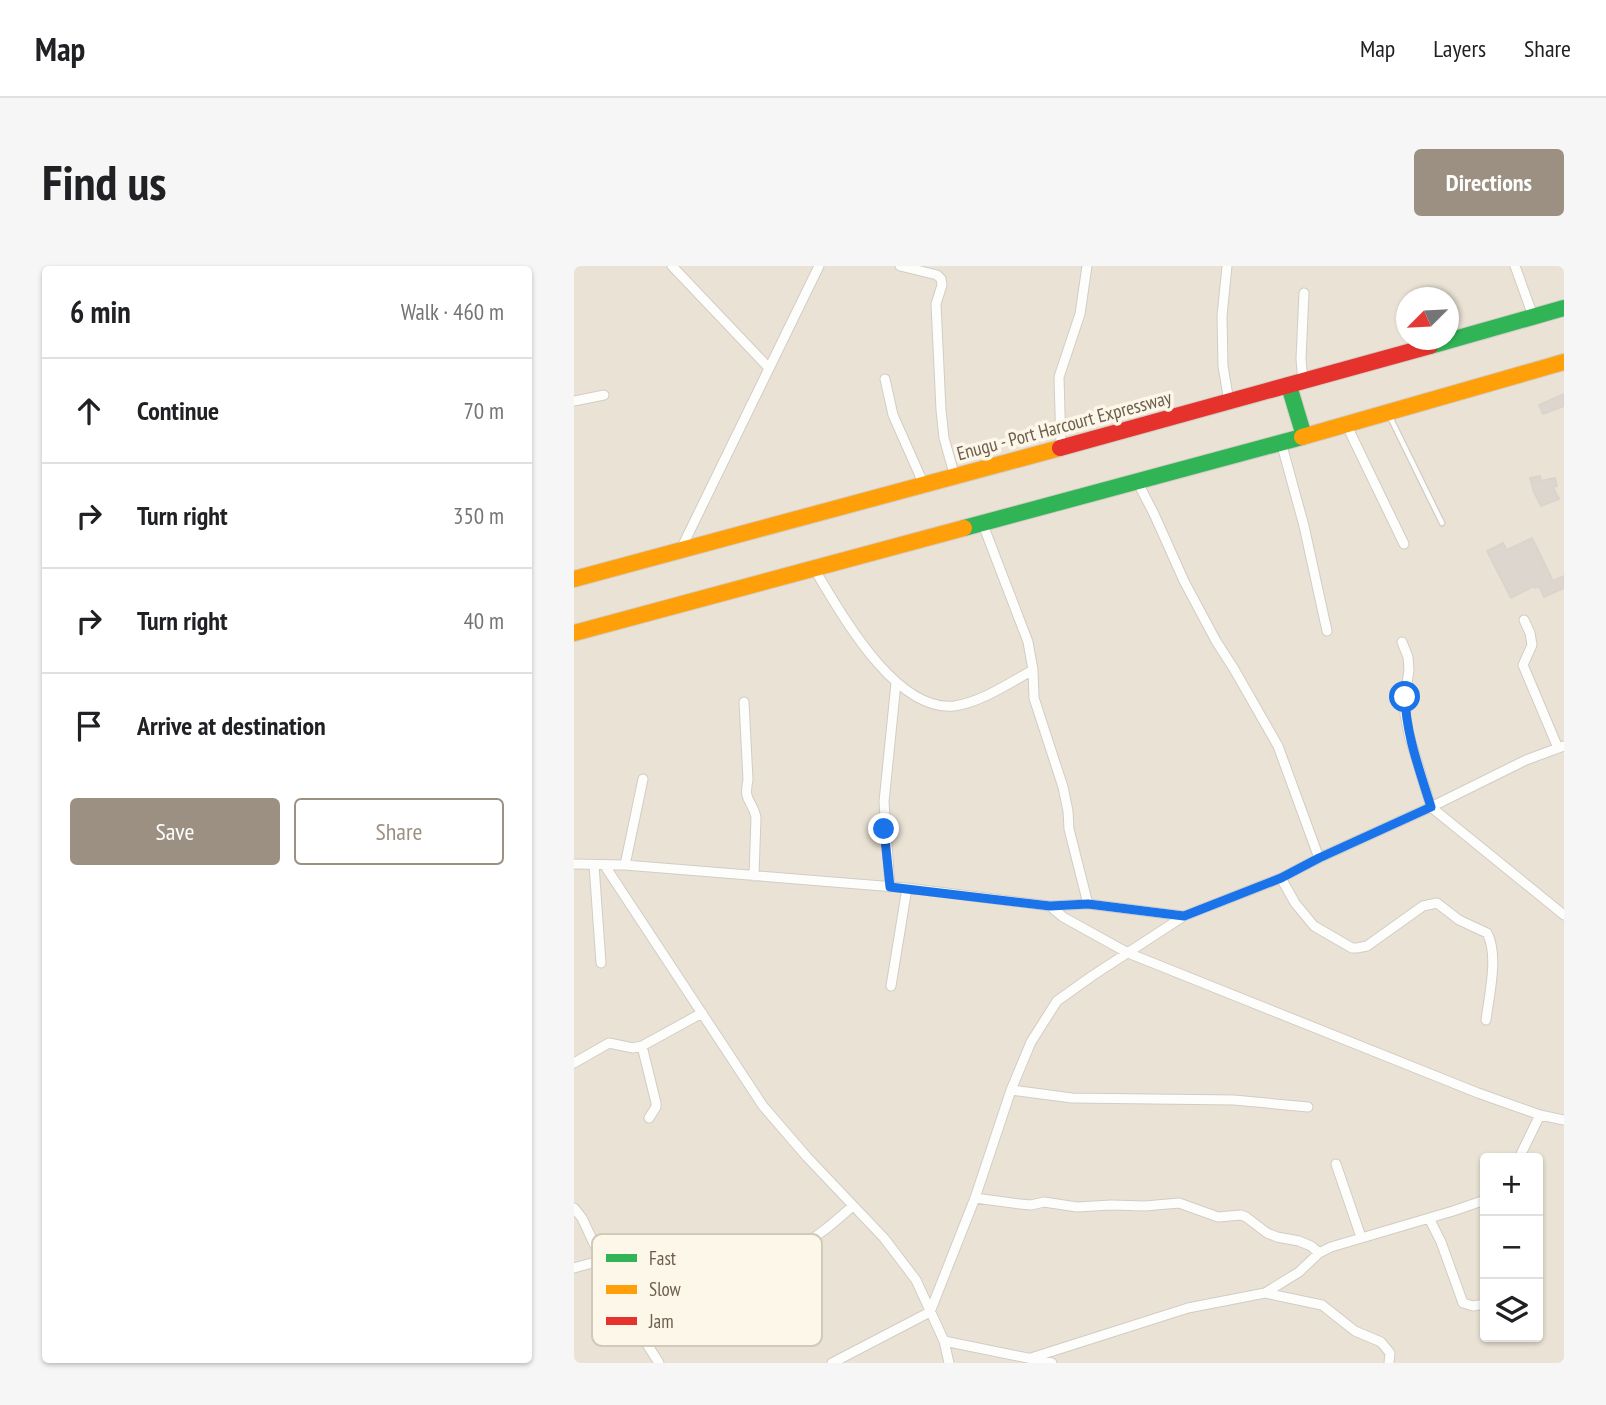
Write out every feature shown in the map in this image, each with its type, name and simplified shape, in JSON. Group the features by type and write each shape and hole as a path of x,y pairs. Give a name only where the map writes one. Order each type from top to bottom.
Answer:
{"highway":[{"name":"Enugu - Port Harcourt Expressway","path":"575,577 956,477 1564,308"},
{"path":"574,633 1304,436 1564,362"},
{"path":"1296,384 1304,436"}],"street":[{"path":"672,266 769,368"},
{"path":"680,551 819,266"},
{"path":"900,266 937,275 941,279 942,285 936,304 941,410 944,438 956,477"},
{"path":"1061,448 1059,377 1080,314 1087,266"},
{"path":"1227,266 1222,328 1223,366 1229,402"},
{"path":"1514,266 1533,316"},
{"path":"1296,384 1301,359 1304,293"},
{"path":"884,379 893,415 924,485"},
{"path":"574,401 604,395"},
{"path":"1346,424 1404,544"},
{"path":"1281,442 1304,526 1327,631"},
{"path":"1137,481 1184,581 1216,641 1279,746 1319,858"},
{"path":"982,522 1028,642 1034,698 1063,788 1069,829 1088,904"},
{"path":"813,568 854,634 896,682 910,695 927,703 956,705 985,696 1033,670"},
{"path":"832,1363 930,1312 975,1198 1011,1090 1031,1042 1057,1001 1184,916 1281,878 1526,760 1561,747 1523,666 1532,645 1524,620"},
{"path":"1402,642 1408,657 1409,670 1405,697 1407,724 1431,807 1564,915"},
{"path":"890,887 884,802 896,682"},
{"path":"744,702 748,780 745,792 756,817 754,876"},
{"path":"625,866 643,779"},
{"path":"574,864 907,888 1050,906 1088,904 1184,916"},
{"path":"594,865 601,963"},
{"path":"605,866 763,1106 884,1238 916,1280 944,1341 949,1363"},
{"path":"1281,878 1295,903 1314,926 1352,948 1367,946 1431,903 1437,903 1459,920 1487,933 1493,946 1486,1020"},
{"path":"891,986 907,888"},
{"path":"1050,906 1063,917 1128,953 1478,1093 1540,1115 1564,1120"},
{"path":"574,1063 609,1043 633,1048 642,1045 702,1013"},
{"path":"642,1045 656,1103 649,1118"},
{"path":"1011,1090 1072,1098 1234,1100 1308,1107"},
{"path":"1521,1153 1540,1115"},
{"path":"1336,1164 1361,1237"},
{"path":"975,1198 1077,1207 1179,1203 1219,1217 1241,1215 1267,1233 1299,1241 1319,1253"},
{"path":"1031,1358 1188,1308 1265,1293 1299,1272 1319,1253 1331,1247 1480,1202"},
{"path":"819,1234 853,1206"},
{"path":"574,1208 592,1240"},
{"path":"1429,1218 1441,1242 1463,1303 1468,1306 1480,1305"},
{"path":"574,1268 592,1263"},
{"path":"1265,1293 1322,1305 1355,1331 1381,1342 1390,1353 1389,1363"},
{"path":"944,1341 1052,1363"},
{"path":"648,1346 659,1363"}],"lane":[{"path":"1388,413 1442,523"}],"shaded area":[{"path":"574,266 1564,266 1564,1363 574,1363"}],"building":[{"path":"1564,394 1564,406 1543,414 1539,405"},
{"path":"1540,476 1541,481 1555,478 1557,486 1553,487 1559,499 1541,506 1530,478"},
{"path":"1532,538 1553,581 1564,576 1564,588 1544,597 1539,586 1534,586 1511,598 1487,551 1503,543 1507,550"}],"traffic: fast":[{"path":"1459,338 1564,308"},
{"path":"1289,386 1304,436"},
{"path":"964,528 1302,437"}],"traffic: slow":[{"path":"1302,437 1564,362"},
{"path":"574,579 1060,448"},
{"path":"574,633 964,528"}],"traffic: jam":[{"path":"1060,448 1415,350"}],"route":[{"path":"884,829 890,887 1050,906 1088,904 1184,916 1281,878 1431,807 1409,735 1405,697"}]}
